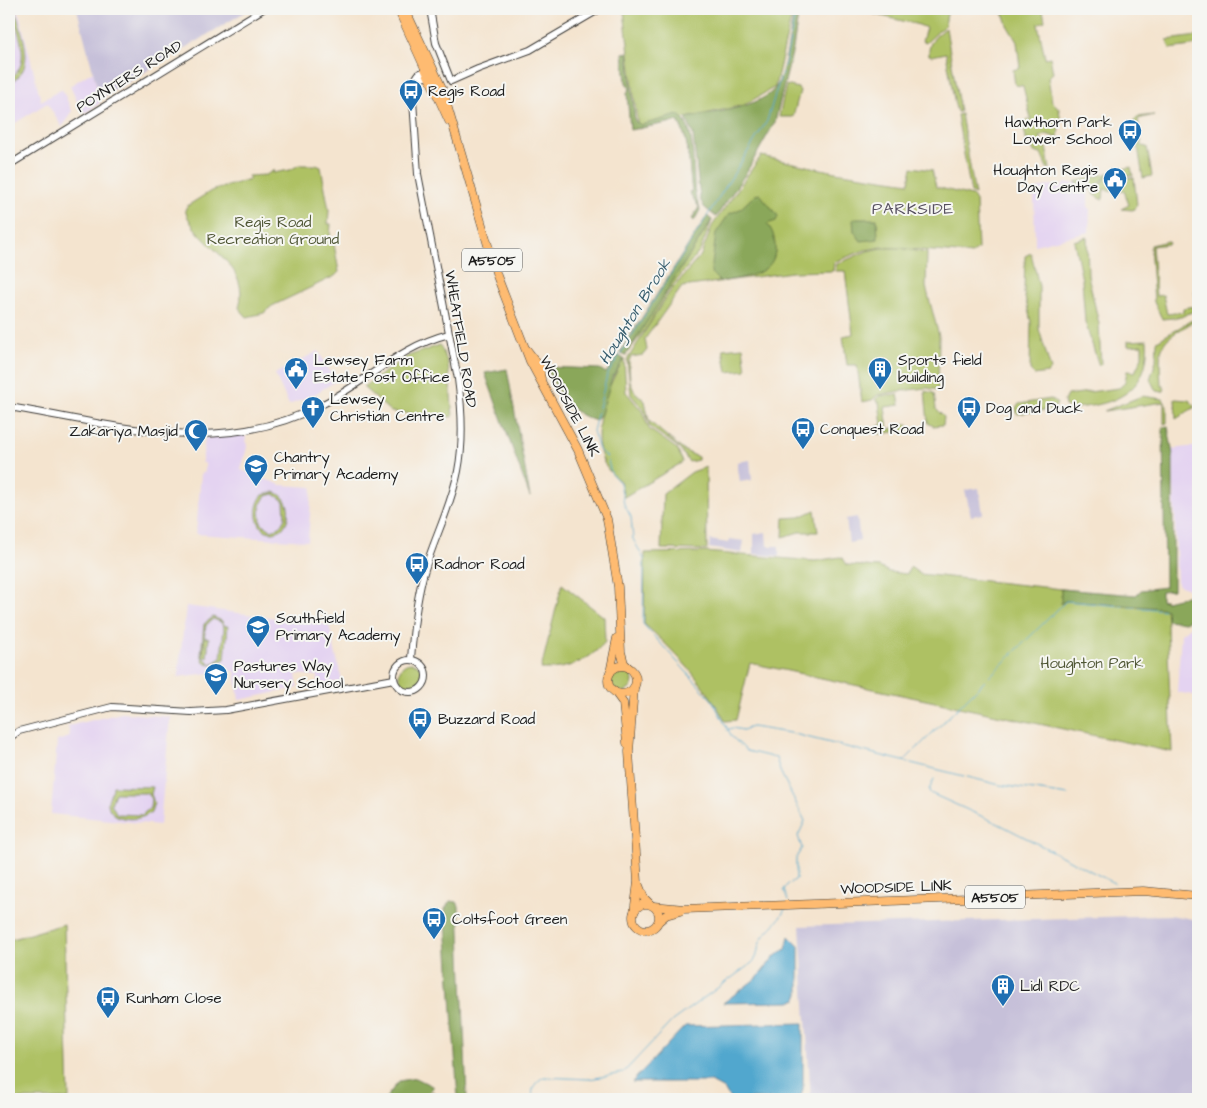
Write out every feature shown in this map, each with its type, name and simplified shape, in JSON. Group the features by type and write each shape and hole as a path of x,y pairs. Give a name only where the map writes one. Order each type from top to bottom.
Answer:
{"main road":[{"name":"WOODSIDE LINK","path":"398,9 431,71"},
{"name":"WOODSIDE LINK","path":"405,9 431,71 447,118 452,124 497,276 527,350 539,366 541,379 590,474 607,519 615,563 622,657 636,677 632,697 629,752"},
{"name":"WOODSIDE LINK","path":"619,619 614,662 608,682 623,703 629,752 638,882 634,912"},
{"path":"610,675 620,667 629,668"},
{"path":"614,692 625,694 634,688"},
{"name":"WOODSIDE LINK","path":"638,882 644,898 652,905 684,909 1143,891 1198,896"},
{"name":"A5505","path":"652,905 641,905 634,912 634,920 641,930 653,929 659,921"},
{"path":"652,905 658,911 659,921"},
{"name":"WOODSIDE LINK","path":"659,921 666,915 684,909"}],"street":[{"name":"POYNTERS ROAD","path":"9,165 263,9"},
{"path":"430,9 436,43 451,81 478,68 530,50 600,9"},
{"name":"WHEATFIELD ROAD","path":"411,659 417,603 424,574 450,505 460,455 461,402 418,174 412,88 416,80 426,77 431,71"},
{"path":"9,407 166,434 188,435 246,430 288,419 320,406 355,386 396,355 419,344 449,334"},
{"path":"411,659 420,662 426,669 427,679 422,687 414,692 403,691 394,679 398,665 411,659"},
{"path":"9,738 19,730 112,707 191,712 225,710 394,679"}],"shaded area":[{"path":"9,9 18,9 41,101 62,89 72,111 62,127 47,103 9,127"},
{"path":"77,9 250,9 100,99"},
{"path":"93,71 100,103 85,113 81,110 70,86"},
{"path":"1066,183 1077,183 1088,190 1088,208 1090,208 1089,232 1035,245 1034,190 1050,185 1060,187"},
{"path":"318,351 336,381 313,395 289,405 275,374"},
{"name":"Chantry Primary Academy","path":"245,434 247,447 241,470 281,485 312,487 308,541 196,534 201,474 205,472 205,463 202,463 205,438"},
{"path":"1198,447 1198,696 1177,692 1181,634 1196,622 1194,592 1177,584 1173,449"},
{"path":"750,460 752,480 740,482 737,462"},
{"path":"979,488 983,514 971,516 965,490"},
{"path":"857,517 860,541 849,543 846,519"},
{"path":"766,532 767,546 779,546 779,556 754,554 754,534"},
{"path":"730,539 744,541 742,553 709,548 710,540 728,543"},
{"name":"Southfield Primary Academy","path":"186,606 329,625 342,681 318,685 317,676 296,674 298,688 239,700 235,672 232,670 178,677"},
{"path":"122,713 170,717 160,825 51,814 57,741 70,737 68,726"},
{"name":"Lidl RDC","path":"1170,915 1198,920 1198,1099 811,1099 800,926"}],"green space":[{"path":"11,9 15,9 24,39 26,60 18,77 9,83 9,79 17,73 21,65 22,56 20,37"},
{"path":"634,9 793,9 775,87 744,105 638,129 624,11"},
{"path":"794,9 799,9 793,49 775,122 746,173 716,217 704,207 700,199 693,134 686,118 747,105 769,94 776,87 785,61"},
{"path":"853,9 888,9 905,13 907,9 948,9 945,25 926,43 922,41 926,28"},
{"path":"1002,9 1043,10 1045,21 1038,24 1045,58 1050,57 1053,73 1048,77 1052,102 1059,108 1061,124 1059,126 1058,138 1046,134 1040,137 1046,147 1050,169 1047,168 1041,154 1034,152 1030,140 1026,140 1023,122 1031,119 1023,86 1015,85 1013,70 1020,68 1017,42 1007,25"},
{"path":"946,28 960,112 957,112 955,105 946,53 929,55 931,42"},
{"path":"1197,36 1198,45 1170,49 1167,40"},
{"path":"628,52 635,121 641,125 678,115 684,120 688,128 691,139 695,195 699,206 700,210 694,221 692,219 699,207 689,192 692,191 687,146 678,121 630,130 627,93 630,88 626,83 623,53"},
{"path":"786,85 798,88 800,91 793,117 779,117"},
{"path":"961,114 975,195 971,193 958,121 957,115"},
{"path":"1154,115 1138,119 1142,146 1147,147 1152,176 1143,178 1134,121 1137,117"},
{"path":"761,156 835,172 909,183 912,167 932,170 936,187 972,196 976,200 978,249 972,254 882,247 865,250 834,262 833,271 792,272 682,287 645,339 647,350 643,355 631,357 629,361 630,381 634,391 645,401 649,421 683,450 698,457 698,460 689,462 678,447 650,427 644,410 631,395 627,360 669,293 701,255 712,226"},
{"name":"Regis Road Recreation Ground","path":"299,165 316,165 321,167 329,210 328,224 331,224 330,236 334,244 339,272 335,276 272,306 264,313 247,317 239,308 241,292 238,278 231,267 200,235 191,223 185,210 187,206 211,191 250,179 248,176 266,175 274,170 273,173 290,170"},
{"path":"1131,167 1133,176 1109,174 1091,190 1075,182"},
{"path":"1109,175 1134,178 1137,205 1133,210 1121,209 1129,205 1124,191 1119,192 1116,185 1113,188 1115,191 1104,189 1103,199 1094,194 1094,190"},
{"path":"760,194 778,216 776,221 767,224 774,236 775,245 771,263 757,273 720,282 711,273 716,233 729,214 740,209 755,195"},
{"path":"707,216 712,220 625,356 620,352"},
{"path":"853,219 877,219 878,239 861,241 854,231"},
{"path":"712,220 700,251 667,293 649,324 625,356"},
{"path":"1087,237 1088,275 1099,324 1101,364 1099,366 1085,322 1082,280 1074,241"},
{"path":"1168,241 1169,244 1152,246 1156,296 1163,295 1167,314 1183,312 1183,308 1196,306 1195,291 1198,291 1198,309 1181,317 1162,319 1154,302 1150,245"},
{"path":"882,248 900,248 927,253 926,287 939,336 938,390 926,388 900,391 878,395 872,400 862,402 857,365 847,365 843,336 853,334 845,271 835,271 837,264 867,251"},
{"path":"1031,253 1039,286 1039,329 1051,370 1048,373 1034,375 1030,371 1031,322 1024,293 1025,256"},
{"path":"1198,319 1176,332 1164,343 1160,358 1160,369 1161,384 1165,389 1163,392 1156,391 1150,379 1156,361 1157,341 1190,321"},
{"path":"1147,340 1147,354 1141,377 1126,393 1116,399 1091,406 1075,408 1065,406 1064,401 1067,395 1122,386 1125,382 1127,371 1135,372 1142,357 1142,345 1128,346 1128,341"},
{"path":"440,345 448,363 453,417 391,412 363,387 408,356"},
{"path":"743,347 746,370 727,372 723,349"},
{"path":"618,355 624,359 612,378 601,414 596,421 571,407 560,393 546,367 600,369 606,373"},
{"path":"624,359 626,392 642,411 649,429 677,449 683,462 624,497 620,481 608,469 601,455 598,439 603,405 609,388"},
{"path":"507,369 530,497 485,373"},
{"path":"925,391 934,393 936,409 944,417 943,425 933,426 928,423"},
{"path":"898,394 900,405 885,407 888,429 903,427 905,424 908,425 909,430 879,434 878,426 882,425 879,402 875,400 879,396"},
{"path":"1142,396 1163,399 1167,406 1167,423 1164,424 1164,402 1104,411"},
{"path":"1051,399 1057,403 1054,409 1017,414 1016,407 1019,404"},
{"path":"1175,399 1189,400 1195,407 1176,419"},
{"path":"1168,426 1173,455 1173,590 1161,591 1161,600 1166,601 1190,595 1192,619 1185,622 1167,620 1166,610 1162,608 1065,601 1061,604 1061,589 1136,595 1141,590 1165,587 1163,427"},
{"path":"706,467 707,550 661,549 663,494 692,472"},
{"path":"274,492 284,498 289,513 282,529 274,532 262,528 257,516 257,508 263,495","holes":["274,494 284,501 285,518 280,527 271,530 261,523 260,505 266,496"]},
{"path":"815,510 818,532 799,532 783,537 784,518 800,517"},
{"name":"Houghton Park","path":"705,552 815,561 840,557 843,558 847,565 879,567 889,572 907,574 910,567 920,574 1166,600 1172,752 750,663 736,720 725,721 709,695 689,669 644,624 645,553"},
{"path":"562,584 604,617 605,642 584,660 560,668 541,669"},
{"path":"213,617 222,621 225,626 228,626 225,659 211,665 204,662 201,654 204,624","holes":["213,619 221,622 224,628 221,658 211,664 203,657 207,657 209,638 205,637 203,656 202,653 206,625"]},
{"path":"411,663 420,666 423,675 420,684 411,687 402,684 399,675 402,666"},
{"path":"622,670 630,673 633,681 630,689 622,692 614,689 611,681 614,673"},
{"path":"113,786 153,787 151,794 154,803 151,812 134,819 126,819 114,814 108,804","holes":["115,793 147,793 151,799 150,808 142,815 117,814 111,804"]},
{"path":"450,901 457,902 459,906 467,1099 458,1099 445,909"},
{"path":"64,924 69,1099 9,1099 9,940"},
{"path":"416,1078 432,1086 433,1088 427,1094 429,1095 433,1091 434,1099 385,1099 399,1081"}],"water":[{"path":"789,936 799,946 799,994 797,999 790,1002 723,1003 758,977 775,956 786,949"},
{"path":"803,1023 803,1089 800,1099 730,1099 724,1089 711,1082 632,1082 685,1026"}],"waterway":[{"name":"Houghton Brook","path":"788,901 784,890 786,886 796,879 796,858 802,848 798,836 805,821 780,771 776,758 747,751 732,737 712,700 643,624 644,559 633,539 631,517 624,504 620,483 611,473 607,457 599,450 593,431 607,375 767,121 786,59 796,9"},
{"path":"904,761 1066,601 1164,610"},
{"path":"727,730 732,728 743,730 752,727 790,733 1000,785 1068,795"},
{"path":"934,779 929,790 930,793 999,824 1114,883"},
{"name":"Houghton Brook","path":"533,1099 534,1086 544,1077 589,1079 623,1073 672,1021 752,963 756,957 761,940 785,909"}],"place":[{"name":"Regis Road","path":"411,112"},
{"name":"Hawthorn Park Lower School","path":"1130,152"},
{"name":"Houghton Regis Day Centre","path":"1115,200"},
{"name":"Lewsey Farm Estate Post Office","path":"296,390"},
{"name":"Sports field building","path":"880,390"},
{"name":"Lewsey Christian Centre","path":"313,429"},
{"name":"Dog and Duck","path":"969,429"},
{"name":"Conquest Road","path":"803,450"},
{"name":"Zakariya Masjid","path":"196,452"},
{"name":"Chantry Primary Academy","path":"256,487"},
{"name":"Radnor Road","path":"417,585"},
{"name":"Southfield Primary Academy","path":"258,648"},
{"name":"Pastures Way Nursery School","path":"216,696"},
{"name":"Buzzard Road","path":"420,740"},
{"name":"Coltsfoot Green","path":"434,940"},
{"name":"Lidl RDC","path":"1003,1007"},
{"name":"Runham Close","path":"108,1019"}],"district":[{"name":"PARKSIDE","path":"913,208"}]}
